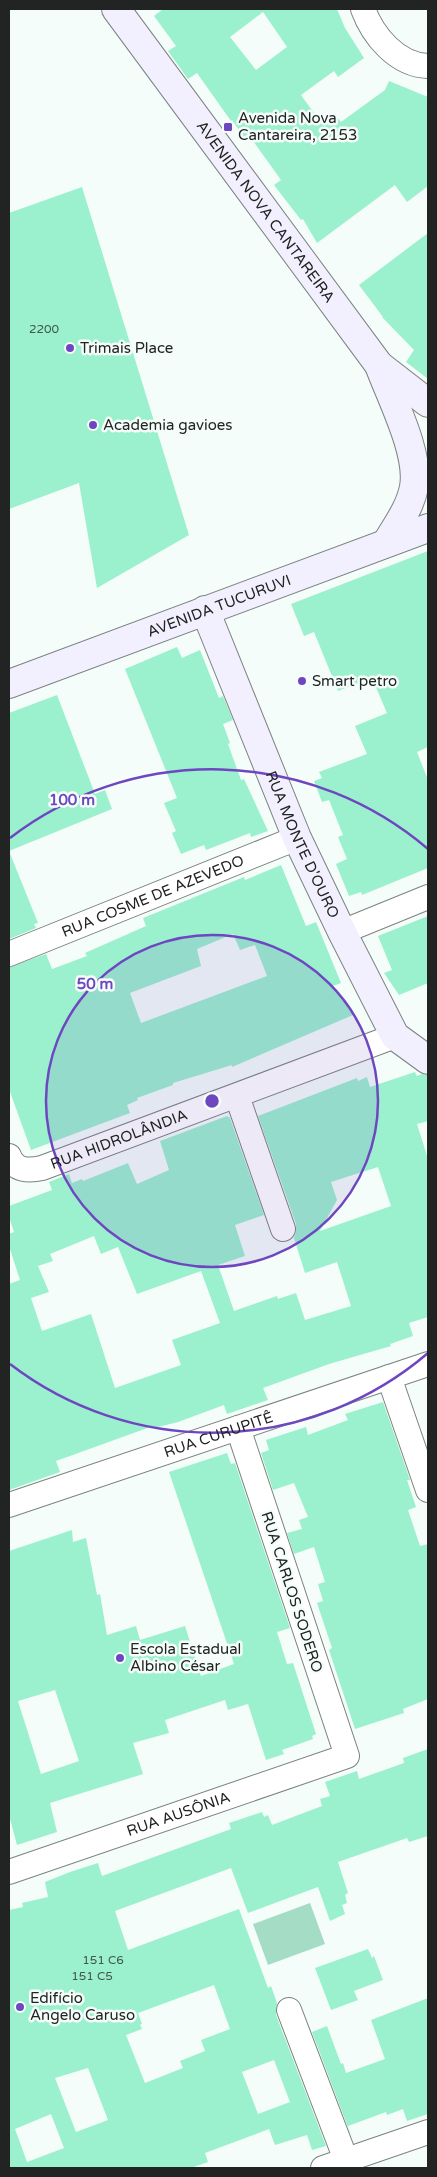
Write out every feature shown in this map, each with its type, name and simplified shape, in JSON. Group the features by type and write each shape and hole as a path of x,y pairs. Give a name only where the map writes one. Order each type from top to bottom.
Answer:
{"main road":[{"name":"AVENIDA NOVA CANTAREIRA","path":"116,9 379,366 428,402"},
{"path":"379,366 408,438 414,471 414,486 407,508 386,542"},
{"name":"AVENIDA TUCURUVI","path":"9,684 386,542 428,528"},
{"name":"RUA MONTE D'OURO","path":"205,610 297,838 342,932 395,1036 428,1060"}],"street":[{"path":"363,9 368,22 382,43 400,58 421,66 428,66"},
{"name":"RUA COSME DE AZEVEDO","path":"9,954 297,838"},
{"path":"342,932 428,897"},
{"name":"RUA HIDROLÂNDIA","path":"10,1160 23,1170 42,1168 395,1036"},
{"path":"237,1096 283,1228"},
{"name":"RUA CURUPITÊ","path":"9,1505 428,1364"},
{"path":"389,1377 428,1490"},
{"name":"RUA CARLOS SODERO","path":"238,1428 347,1756"},
{"name":"RUA AUSÔNIA","path":"9,1872 347,1756"},
{"path":"289,2010 346,2160"},
{"path":"323,2168 428,2132"}],"green space":[{"path":"310,1903 325,1944 268,1965 253,1924"}],"building":[{"path":"163,9 337,9 345,28 364,58 338,77 334,71 301,95 321,123 334,113 341,122 385,90 389,81 428,97 428,186 407,202 395,185 317,243 303,219 301,220 274,185 281,180 248,134 244,137 197,73 188,79 168,51 176,46 154,16","holes":["263,12 287,47 256,70 230,37"]},
{"name":"Trimais Place","path":"82,187 189,535 97,588 79,483 9,509 9,213"},
{"path":"428,233 428,379 406,362 414,350 382,317 359,285"},
{"path":"428,551 428,747 417,752 428,780 428,868 362,895 361,892 349,896 336,864 347,859 338,837 343,835 329,800 322,802 314,781 322,778 319,772 367,754 355,726 387,713 372,678 338,691 314,632 304,636 291,604"},
{"path":"177,647 182,658 200,650 219,698 223,696 233,720 223,724 230,743 228,744 241,780 244,779 268,831 251,837 250,833 206,850 204,845 181,854 172,833 176,831 164,803 177,798 125,669"},
{"path":"57,695 95,794 105,790 112,809 9,851 9,713"},
{"path":"9,851 38,923 34,924 36,928 9,939"},
{"path":"281,865 306,926 316,922 341,983 333,986 353,1015 232,1067 232,1065 173,1083 173,1085 137,1098 138,1100 127,1105 130,1113 31,1150 9,1089 9,967 46,954 52,969 87,956 85,953 146,926 143,918 244,877 245,880","holes":["233,934 240,950 255,945 267,976 141,1023 130,993 201,966 197,949"]},
{"path":"428,916 428,983 399,995 384,973 392,970 378,936"},
{"path":"415,1072 417,1076 422,1074 428,1075 428,1121 417,1124 428,1159 428,1317 409,1323 413,1336 390,1344 391,1346 329,1364 263,1388 268,1400 227,1414 224,1405 178,1422 154,1428 153,1426 56,1461 60,1472 9,1490 9,1284 20,1280 9,1246 9,1234 14,1232 9,1217 9,1206 52,1190 49,1182 69,1174 72,1183 82,1179 83,1181 128,1163 137,1184 169,1170 160,1141 227,1116 230,1118 264,1215 235,1225 245,1256 218,1265 234,1311 277,1296 278,1299 296,1293 305,1320 351,1306 337,1262 305,1273 294,1238 296,1224 258,1116 357,1078 358,1081 367,1077 370,1087","holes":["378,1167 391,1206 320,1231 337,1200 331,1182","94,1236 101,1254 118,1247 137,1294 201,1271 220,1323 172,1340 181,1365 115,1388 91,1314 42,1331 31,1298 49,1292 38,1266 53,1261 50,1254"]},
{"path":"383,1402 410,1480 407,1480 416,1507 408,1510 420,1546 428,1544 428,1699 403,1709 404,1713 355,1729 329,1650 332,1648 317,1603 323,1601 318,1584 325,1582 314,1547 294,1554 287,1533 302,1529 299,1520 308,1517 294,1483 273,1490 261,1453 269,1450 266,1440 306,1427 308,1435 348,1420 345,1414"},
{"path":"227,1453 231,1464 235,1463 290,1628 277,1632 287,1664 293,1663 316,1734 312,1736 313,1739 282,1750 284,1754 266,1760 248,1704 228,1710 225,1700 165,1720 169,1733 133,1743 143,1774 50,1803 57,1832 17,1845 9,1815 9,1551 72,1530 73,1542 86,1538 97,1595 100,1594 107,1635 136,1626 140,1640 185,1626 201,1676 234,1664 169,1472","holes":["55,1690 79,1761 41,1774 18,1701"]},
{"path":"428,1749 428,1836 409,1842 407,1838 338,1862 348,1893 345,1895 347,1903 342,1905 345,1914 330,1921 318,1887 248,1913 231,1868 115,1911 128,1950 239,1909 268,1988 271,1986 277,2003 276,2015 326,2146 312,2150 307,2135 275,2145 269,2129 205,2153 208,2162 191,2168 9,2168 9,1910 23,1907 22,1903 48,1897 45,1882 70,1872 98,1863 102,1876 231,1829 229,1823 262,1812 264,1817 268,1815 272,1825 322,1806 320,1799 330,1796 325,1782 357,1771 359,1779 404,1763 403,1758","holes":["214,1985 230,2029 201,2040 205,2051 180,2061 183,2068 145,2083 126,2035 142,2029 138,2013","274,2060 290,2102 258,2114 242,2072","88,2068 108,2120 76,2132 55,2078","51,2114 64,2148 27,2162 15,2129"]},
{"path":"368,1949 372,1958 374,1956 383,1980 354,1991 358,2000 331,2010 315,1968"},
{"path":"428,1998 428,2114 407,2121 403,2109 387,2115 386,2112 348,2126 352,2138 312,2032 327,2026 346,2073 385,2059 371,2020"}],"place":[{"name":"Avenida Nova Cantareira, 2153","path":"228,127"},
{"name":"Trimais Place","path":"70,348"},
{"name":"Academia gavioes","path":"93,425"},
{"name":"Smart petro","path":"302,681"},
{"name":"Escola Estadual Albino César","path":"120,1658"},
{"name":"Edifício Angelo Caruso","path":"20,2007"}]}
